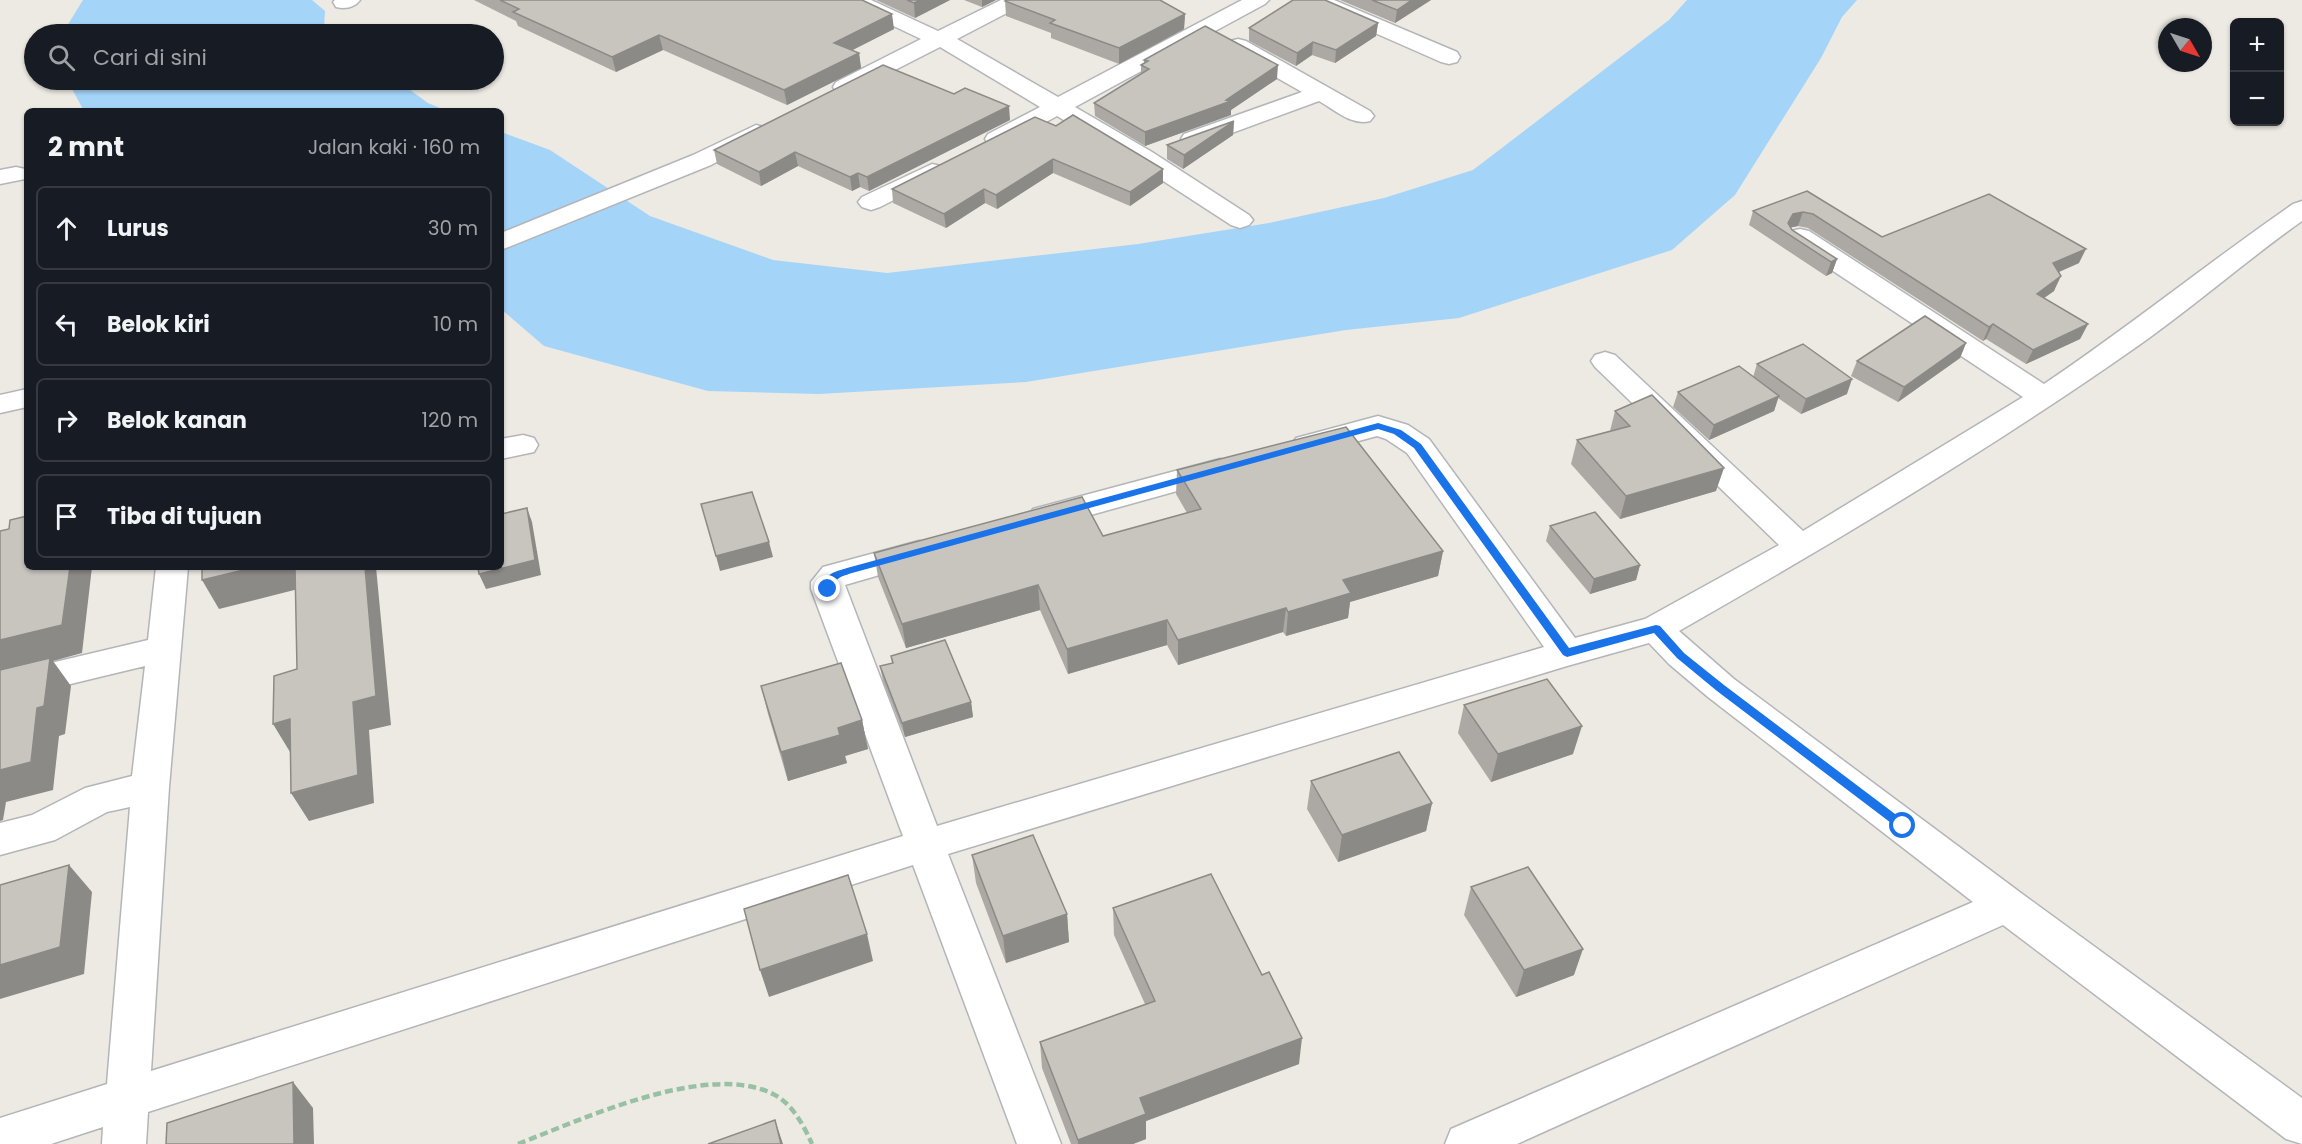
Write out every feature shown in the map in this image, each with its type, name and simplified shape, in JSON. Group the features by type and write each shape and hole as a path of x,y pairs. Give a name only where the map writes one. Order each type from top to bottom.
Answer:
{"street":[{"path":"854,0 939,38 1143,157 1240,220"},
{"path":"829,94 1017,0"},
{"path":"871,202 1058,108 1197,23 1258,0"},
{"path":"1316,0 1449,57"},
{"path":"1197,23 1362,116"},
{"path":"1143,157 1323,92"},
{"path":"504,241 702,160 776,122"},
{"path":"0,1139 926,845 1567,653 1656,629 1801,547 2044,397 2125,342 2252,244 2302,209"},
{"path":"1798,236 2044,397"},
{"path":"1605,361 1801,547"},
{"path":"0,404 24,399"},
{"path":"1011,526 1378,426 1397,432 1418,446 1567,653"},
{"path":"942,545 835,575 828,582 828,589 1039,1144"},
{"path":"124,1144 150,787 172,570"},
{"path":"1656,629 1681,655 1721,688 2007,905 2302,1124"},
{"path":"0,688 163,650"},
{"path":"0,839 41,829 98,799 150,787"},
{"path":"1467,1144 2007,905"}],"path":[{"path":"518,1144 629,1102 707,1083 744,1086 773,1094 806,1128 812,1144"}],"water":[{"path":"83,0 312,0 325,11 324,24 68,24"},
{"path":"1687,0 1857,0 1842,17 1821,58 1735,195 1672,250 1459,318 1346,330 1026,382 819,394 708,391 544,346 504,312 504,133 550,150 650,216 773,260 887,273 1138,244 1269,223 1384,198 1473,170 1669,20"},
{"path":"73,90 410,90 428,103 440,108 82,108"}],"building":[{"path":"500,0 862,0 892,14 834,43 859,53 784,90 659,35 612,57 513,12 519,9"},
{"path":"1160,0 1185,14 1119,48 1050,23 1055,20 1005,1"},
{"path":"1293,0 1325,0 1378,23 1336,50 1313,42 1297,53 1249,28"},
{"path":"1372,0 1412,0 1397,10"},
{"path":"1205,26 1278,65 1226,100 1231,101 1145,132 1094,103 1149,69 1141,65 1148,61 1144,60"},
{"path":"883,65 954,94 965,88 1009,106 867,177 858,173 850,177 795,152 759,172 714,150"},
{"path":"1073,115 1163,169 1130,192 1053,159 996,195 984,189 944,214 892,189 1035,117 1056,126"},
{"path":"1234,121 1184,155 1167,145"},
{"path":"1807,191 1882,237 1989,194 2086,249 2053,263 2061,276 2037,294 2088,324 2033,350 1993,324 1989,327 1813,214 1803,212 1793,214 1788,223 1792,230 1837,259 1831,262 1753,211"},
{"path":"1925,316 1966,343 1904,387 1857,361"},
{"path":"1803,344 1852,379 1806,399 1757,364"},
{"path":"1739,366 1779,396 1714,425 1678,392"},
{"path":"1652,395 1724,468 1626,496 1577,440 1630,426 1615,411"},
{"path":"1346,427 1443,551 1343,580 1351,593 1288,612 1286,608 1178,640 1167,620 1067,649 1038,585 902,624 874,553 1082,497 1103,536 1201,509 1177,470"},
{"path":"752,492 769,542 716,556 701,504"},
{"path":"527,508 535,560 504,568 504,513"},
{"path":"1595,512 1640,565 1594,579 1550,526"},
{"path":"24,517 24,570 70,570 62,625 0,640 0,531 9,529 10,520"},
{"path":"202,570 244,570 202,580"},
{"path":"295,570 365,570 376,696 353,702 358,775 291,793 290,719 273,724 274,676 297,669"},
{"path":"478,570 495,570 479,574"},
{"path":"945,640 971,702 902,723 880,666 893,663 891,656"},
{"path":"50,658 44,706 37,708 31,762 0,770 0,670"},
{"path":"841,663 862,720 838,728 840,735 781,752 761,686"},
{"path":"1547,679 1582,726 1498,754 1464,705"},
{"path":"1399,752 1432,803 1342,835 1311,781"},
{"path":"1033,835 1067,914 1003,936 972,855"},
{"path":"69,865 60,947 0,965 0,885"},
{"path":"1528,867 1583,949 1524,970 1471,887"},
{"path":"1211,874 1262,975 1269,972 1302,1038 1140,1098 1146,1114 1078,1140 1040,1042 1155,1001 1113,908"},
{"path":"848,875 867,934 760,970 744,909"},
{"path":"293,1082 294,1144 166,1144 167,1123"},
{"path":"775,1120 781,1144 708,1144"}],"route":[{"path":"828,589 828,582 835,575 850,570 1378,426 1397,432 1418,446 1567,653 1656,629 1681,655 1721,688 1903,826"}]}
